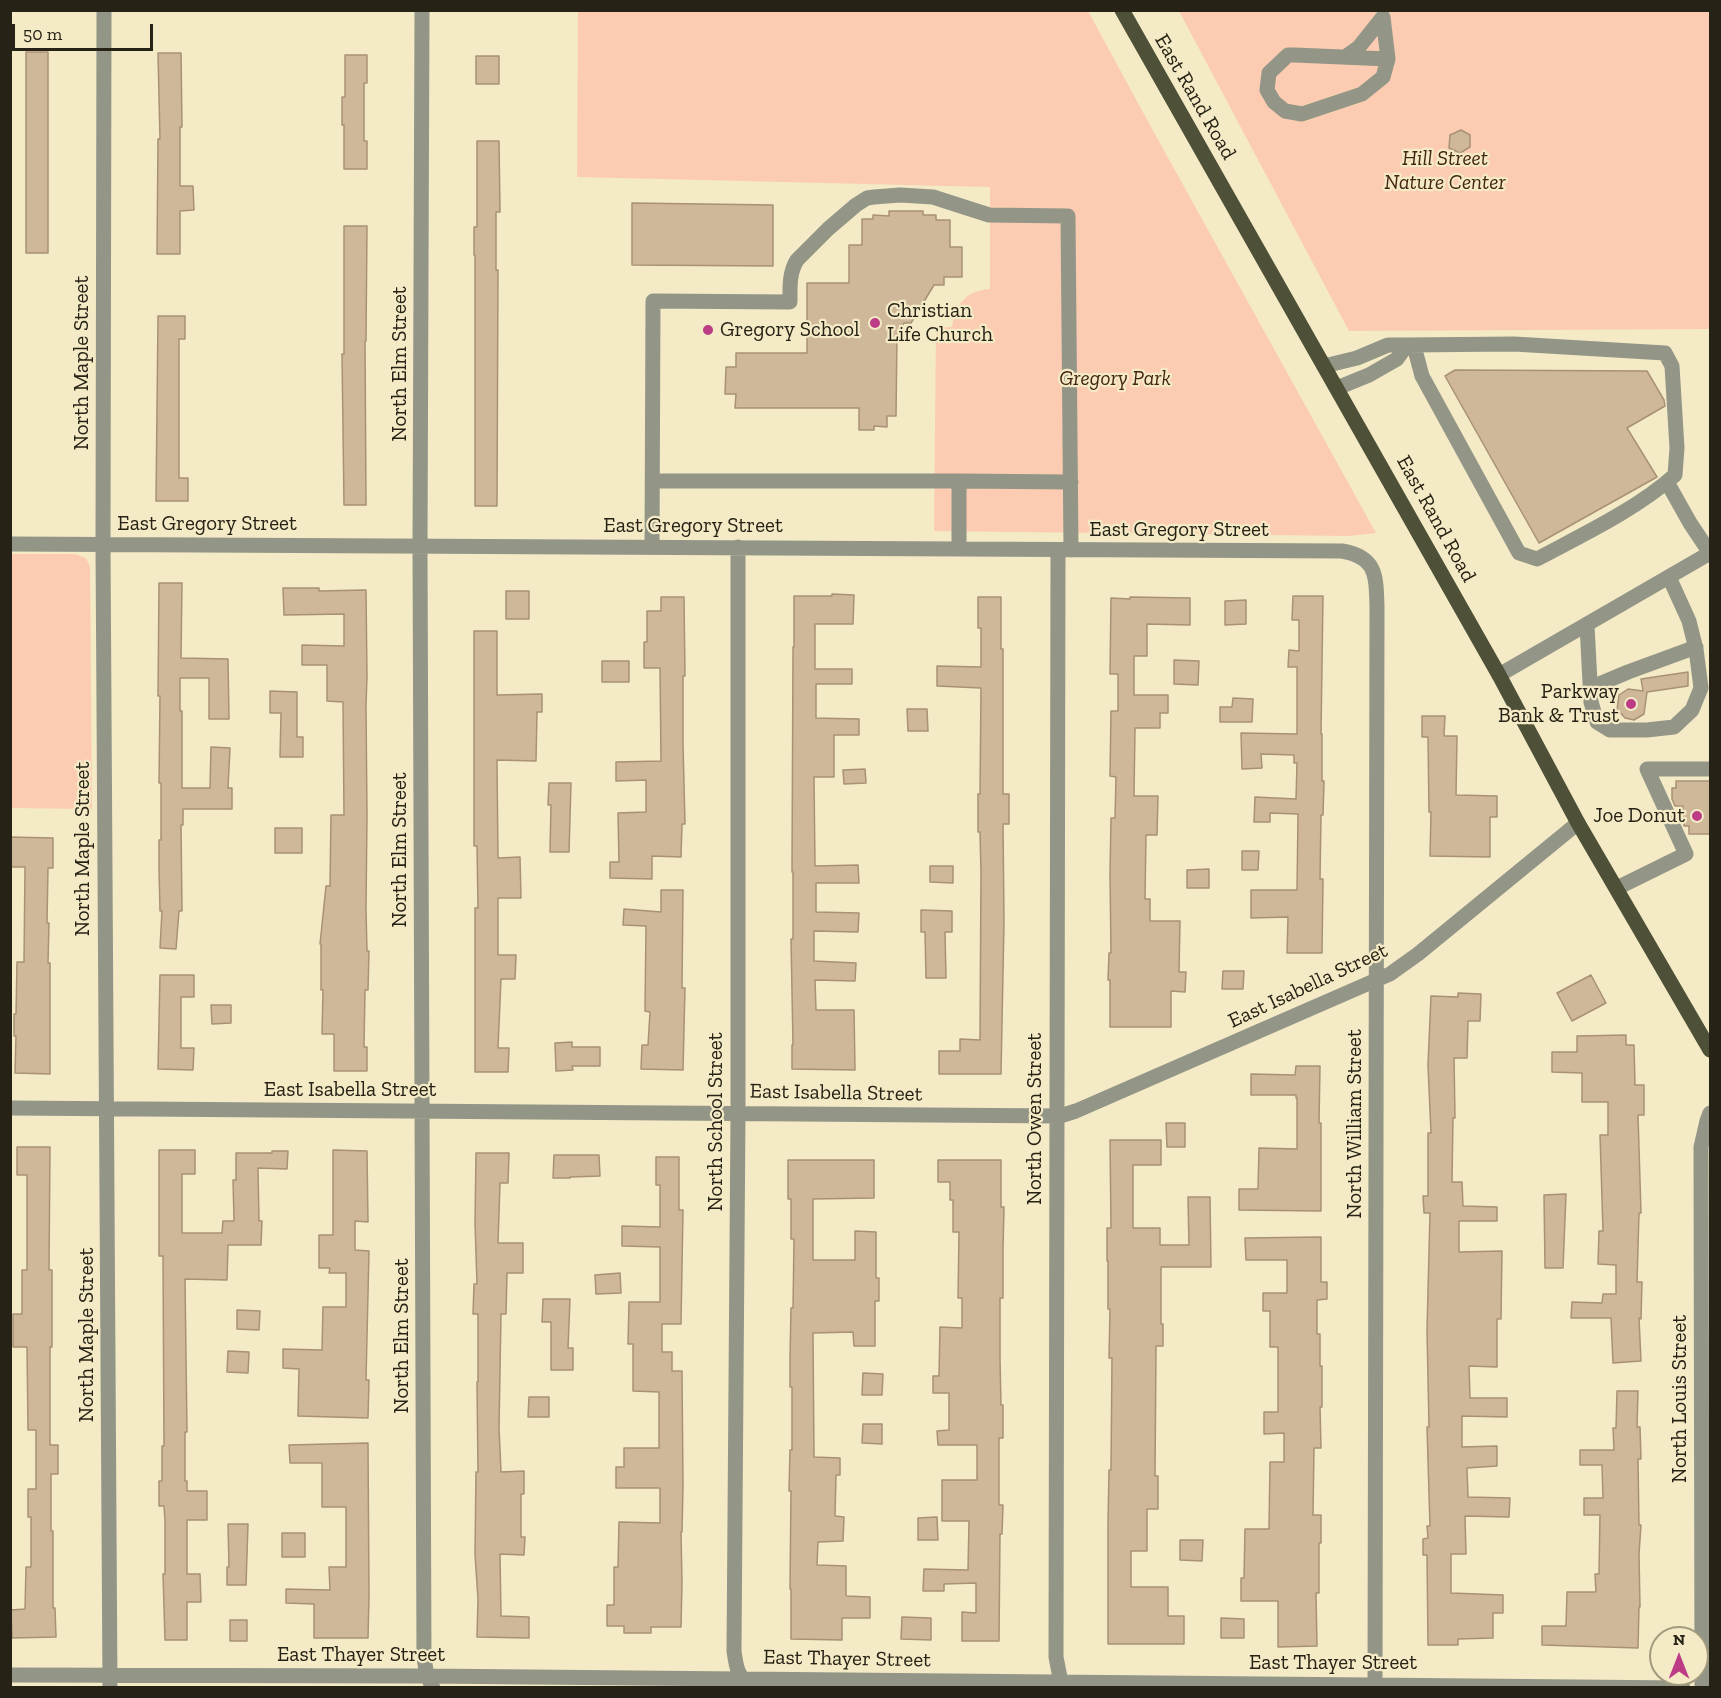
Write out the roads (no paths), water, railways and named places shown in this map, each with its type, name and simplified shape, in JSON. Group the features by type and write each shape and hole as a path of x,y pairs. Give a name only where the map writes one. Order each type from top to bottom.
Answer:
{"main road":[{"name":"East Rand Road","path":"1122,10 1499,675 1578,823 1710,1050"}],"street":[{"name":"North Maple Street","path":"104,10 103,545 110,1681"},
{"name":"North Elm Street","path":"422,10 420,546 424,1658 430,1682"},
{"path":"1345,57 1359,47 1383,14"},
{"path":"1383,14 1388,59 1383,77 1362,94 1302,114 1285,111 1274,102 1267,90 1269,73 1288,55 1388,59"},
{"name":"North Owen Street","path":"653,481 653,301 790,302 791,275 797,260 828,229 867,198 900,195 938,198 989,215 1068,216 1071,482 1064,550 1056,1116 1056,1657 1061,1685"},
{"path":"1324,366 1357,358 1388,345 1514,344 1665,353 1672,366 1677,448 1675,475 1658,490 1537,559 1519,553 1422,375 1411,346"},
{"path":"1337,388 1369,375 1397,359 1411,346"},
{"path":"652,547 653,481 1071,482"},
{"path":"959,481 959,549"},
{"path":"1499,675 1710,553 1690,524 1667,483"},
{"name":"East Gregory Street","path":"10,544 1342,551 1358,555 1370,565"},
{"name":"North School Street","path":"738,547 738,1113 734,1651 736,1667 748,1683"},
{"name":"North William Street","path":"1370,565 1376,585 1377,607 1375,1684"},
{"path":"1587,625 1591,702 1597,722 1610,730 1674,727 1692,710 1701,688 1696,647 1689,621 1669,577"},
{"path":"1590,688 1696,647"},
{"path":"1617,888 1686,854 1647,769 1710,769"},
{"name":"East Isabella Street","path":"10,1108 1065,1115 1377,981 1409,961 1578,823"},
{"name":"North Louis Street","path":"1702,1688 1705,1407 1701,1148 1710,1113"},
{"name":"East Thayer Street","path":"10,1675 110,1681 1375,1684 1683,1688"}],"place":[{"name":"Christian Life Church","path":"875,323"},
{"name":"Gregory School","path":"708,330"},
{"name":"Parkway Bank & Trust","path":"1631,704"},
{"name":"Joe Donut","path":"1697,816"}],"park label":[{"name":"Hill Street Nature Center","path":"1445,171"},
{"name":"Gregory Park","path":"1115,379"}]}
